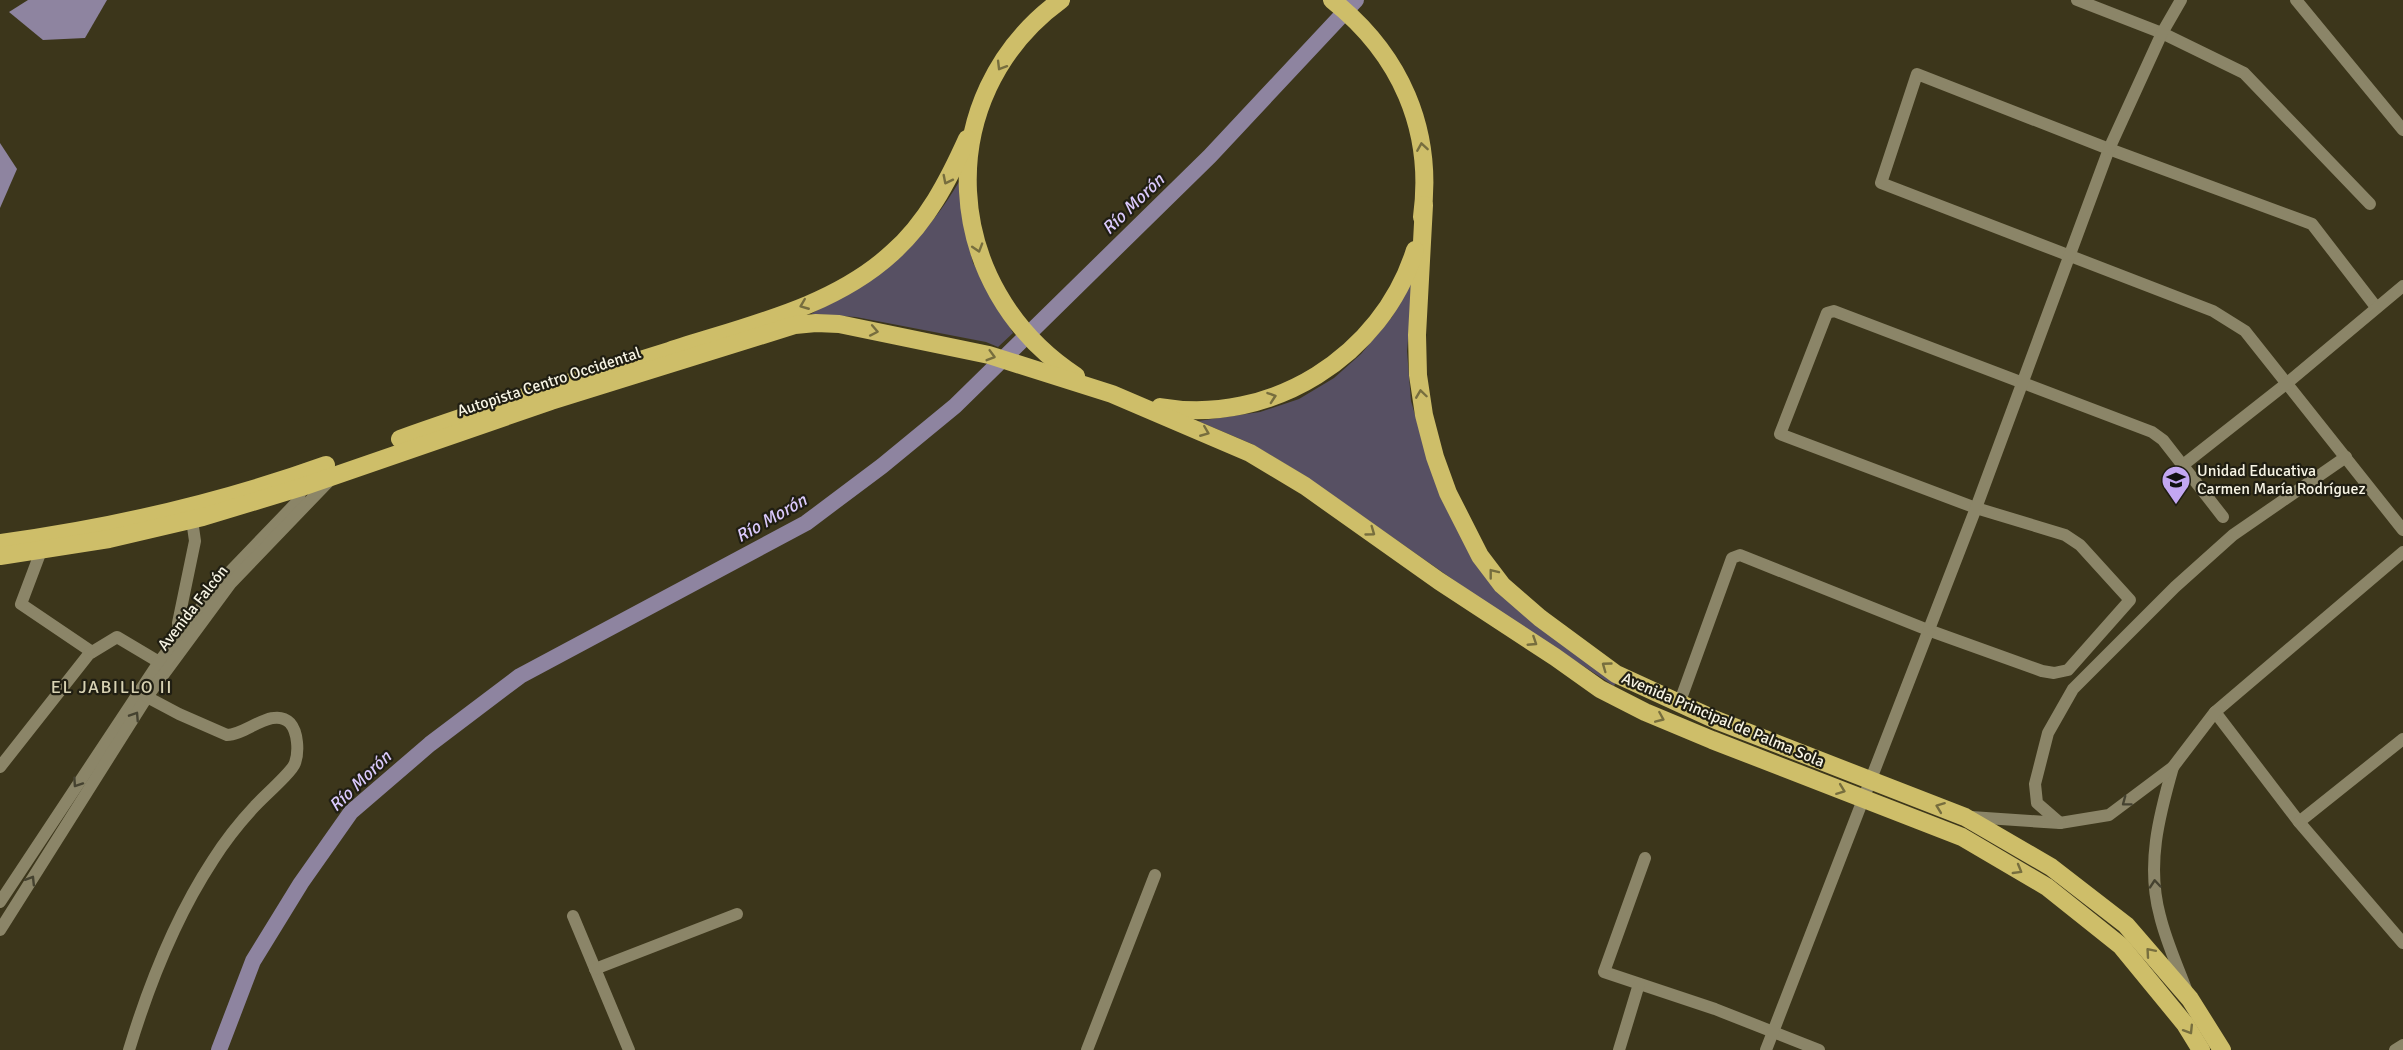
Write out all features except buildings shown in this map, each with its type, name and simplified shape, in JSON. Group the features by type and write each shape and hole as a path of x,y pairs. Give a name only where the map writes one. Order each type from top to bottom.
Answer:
{"highway":[{"path":"1052,0 1005,58 981,108 969,161 970,216 984,269 1001,301 1021,329 1044,352 1078,378 1112,394 1165,408 1220,409 1274,397 1323,372 1365,336 1397,292 1412,259 1424,205 1423,150 1414,115 1392,65 1370,35 1338,1"},
{"path":"1028,30 1061,0"},
{"name":"Autopista Centro Occidental","path":"0,556 108,539 303,479 515,400 771,318 842,289 892,253 919,225 943,188 981,108"},
{"name":"Avenida Principal de Palma Sola","path":"1424,205 1417,335 1420,393 1435,457 1464,526 1480,556 1502,585 1540,618 1616,674 1680,704 1965,817 2051,867 2126,925 2190,999 2222,1050"},
{"name":"Autopista Centro Occidental","path":"303,479 336,474 551,401 795,325 839,324 952,346 1112,394"},
{"name":"Avenida Principal de Palma Sola","path":"1112,394 1232,443 1290,476 1439,581 1556,657 1600,689 1645,712 1702,736 1962,837 2047,887 2121,946 2186,1024 2201,1050"},
{"name":"Autopista Centro Occidental","path":"0,543 193,513"}],"street":[{"path":"2077,0 2162,33 2244,73 2370,204"},
{"path":"1767,1050 1976,508 2109,149 2162,33 2181,0"},
{"path":"2296,0 2403,130"},
{"path":"2376,307 2312,224 2109,149 1917,74 1881,183 2221,316 2245,331 2403,530"},
{"path":"2183,465 2286,384 2403,286"},
{"path":"1680,704 1732,558 1740,555 1928,630 2042,671 2054,673 2068,670 2130,600 2080,544 2065,535 1976,508 1780,434 1827,313 1834,311 2152,432 2163,440 2223,517"},
{"path":"2060,824 2037,803 2035,784 2048,733 2073,689 2175,587 2233,535 2346,457"},
{"name":"Avenida Falcón","path":"0,930 147,697 231,583 336,474"},
{"name":"Avenida Falcón","path":"0,902 159,662 224,578 298,501 303,479"},
{"path":"180,635 178,622 195,540 193,513"},
{"path":"40,550 21,604 92,652"},
{"path":"1965,817 2060,824 2109,815 2173,767 2215,712 2403,552"},
{"path":"0,768 92,652 117,637 159,662"},
{"path":"129,1050 142,1008 182,912 214,858 253,808 295,765 297,749 295,731 290,722 280,717 271,718 235,735 228,735 147,697"},
{"path":"2215,712 2299,822 2403,943"},
{"path":"2299,822 2403,739"},
{"path":"2173,767 2159,818 2154,855 2155,886 2159,915 2190,999"},
{"path":"1645,858 1604,972 1715,1009 1819,1050"},
{"path":"1087,1050 1155,875"},
{"path":"595,969 737,914"},
{"path":"573,916 629,1050"},
{"path":"1619,1050 1639,984"},
{"path":"2395,1050 2403,1045"}],"shaded area":[{"path":"28,0 107,0 85,38 43,40 9,12"},
{"path":"0,143 17,169 0,208"},
{"path":"960,180 962,216 973,263 1013,333 998,347 986,342 856,317 811,314 882,271 905,252 926,229"},
{"path":"1409,279 1413,281 1407,351 1411,401 1422,439 1456,528 1483,572 1616,682 1614,686 1485,602 1305,476 1252,444 1198,421 1260,412 1299,399 1334,378 1361,354 1392,317"}],"waterway":[{"name":"Río Morón","path":"219,1050 253,961 301,883 351,812 430,744 520,676 806,523 882,466 955,406 1210,156 1356,0"}],"place":[{"name":"Unidad Educativa Carmen María Rodríguez","path":"2176,506"}],"district":[{"name":"EL JABILLO II","path":"112,687"}]}
